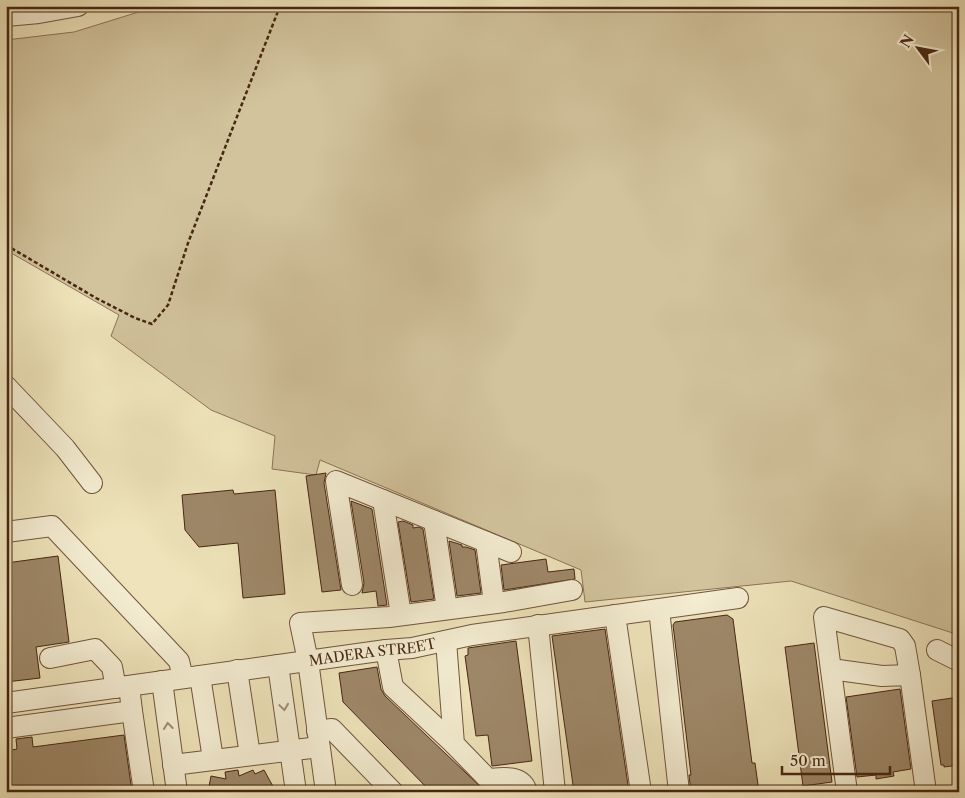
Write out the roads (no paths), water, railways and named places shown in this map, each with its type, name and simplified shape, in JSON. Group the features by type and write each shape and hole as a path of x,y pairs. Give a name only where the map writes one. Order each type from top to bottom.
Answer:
{"street":[{"path":"6,16 39,13 78,6"},
{"path":"6,386 65,448 92,483"},
{"path":"352,585 336,481 511,552"},
{"path":"383,500 401,615"},
{"path":"434,521 446,609"},
{"path":"6,532 52,526 179,661 192,677 213,759"},
{"path":"486,542 494,603"},
{"path":"326,792 308,661 300,623 401,615 494,603 572,590"},
{"name":"MADERA STREET","path":"6,703 237,670 412,648 472,635 738,598"},
{"path":"659,609 679,792"},
{"path":"615,615 642,792"},
{"path":"847,792 824,617 900,639 905,646 926,792"},
{"path":"538,625 556,792"},
{"path":"446,641 454,744"},
{"path":"50,658 95,649 112,667 123,687 132,711 144,792"},
{"path":"386,650 393,687 488,779 510,777 519,780 527,789 527,792"},
{"path":"937,650 959,661"},
{"path":"278,665 296,792"},
{"path":"831,669 882,676 910,675"},
{"path":"237,670 250,755"},
{"path":"162,682 176,792"},
{"path":"48,697 51,722"},
{"path":"6,728 132,711"},
{"path":"173,765 290,750 318,739 332,730 393,792"}]}
